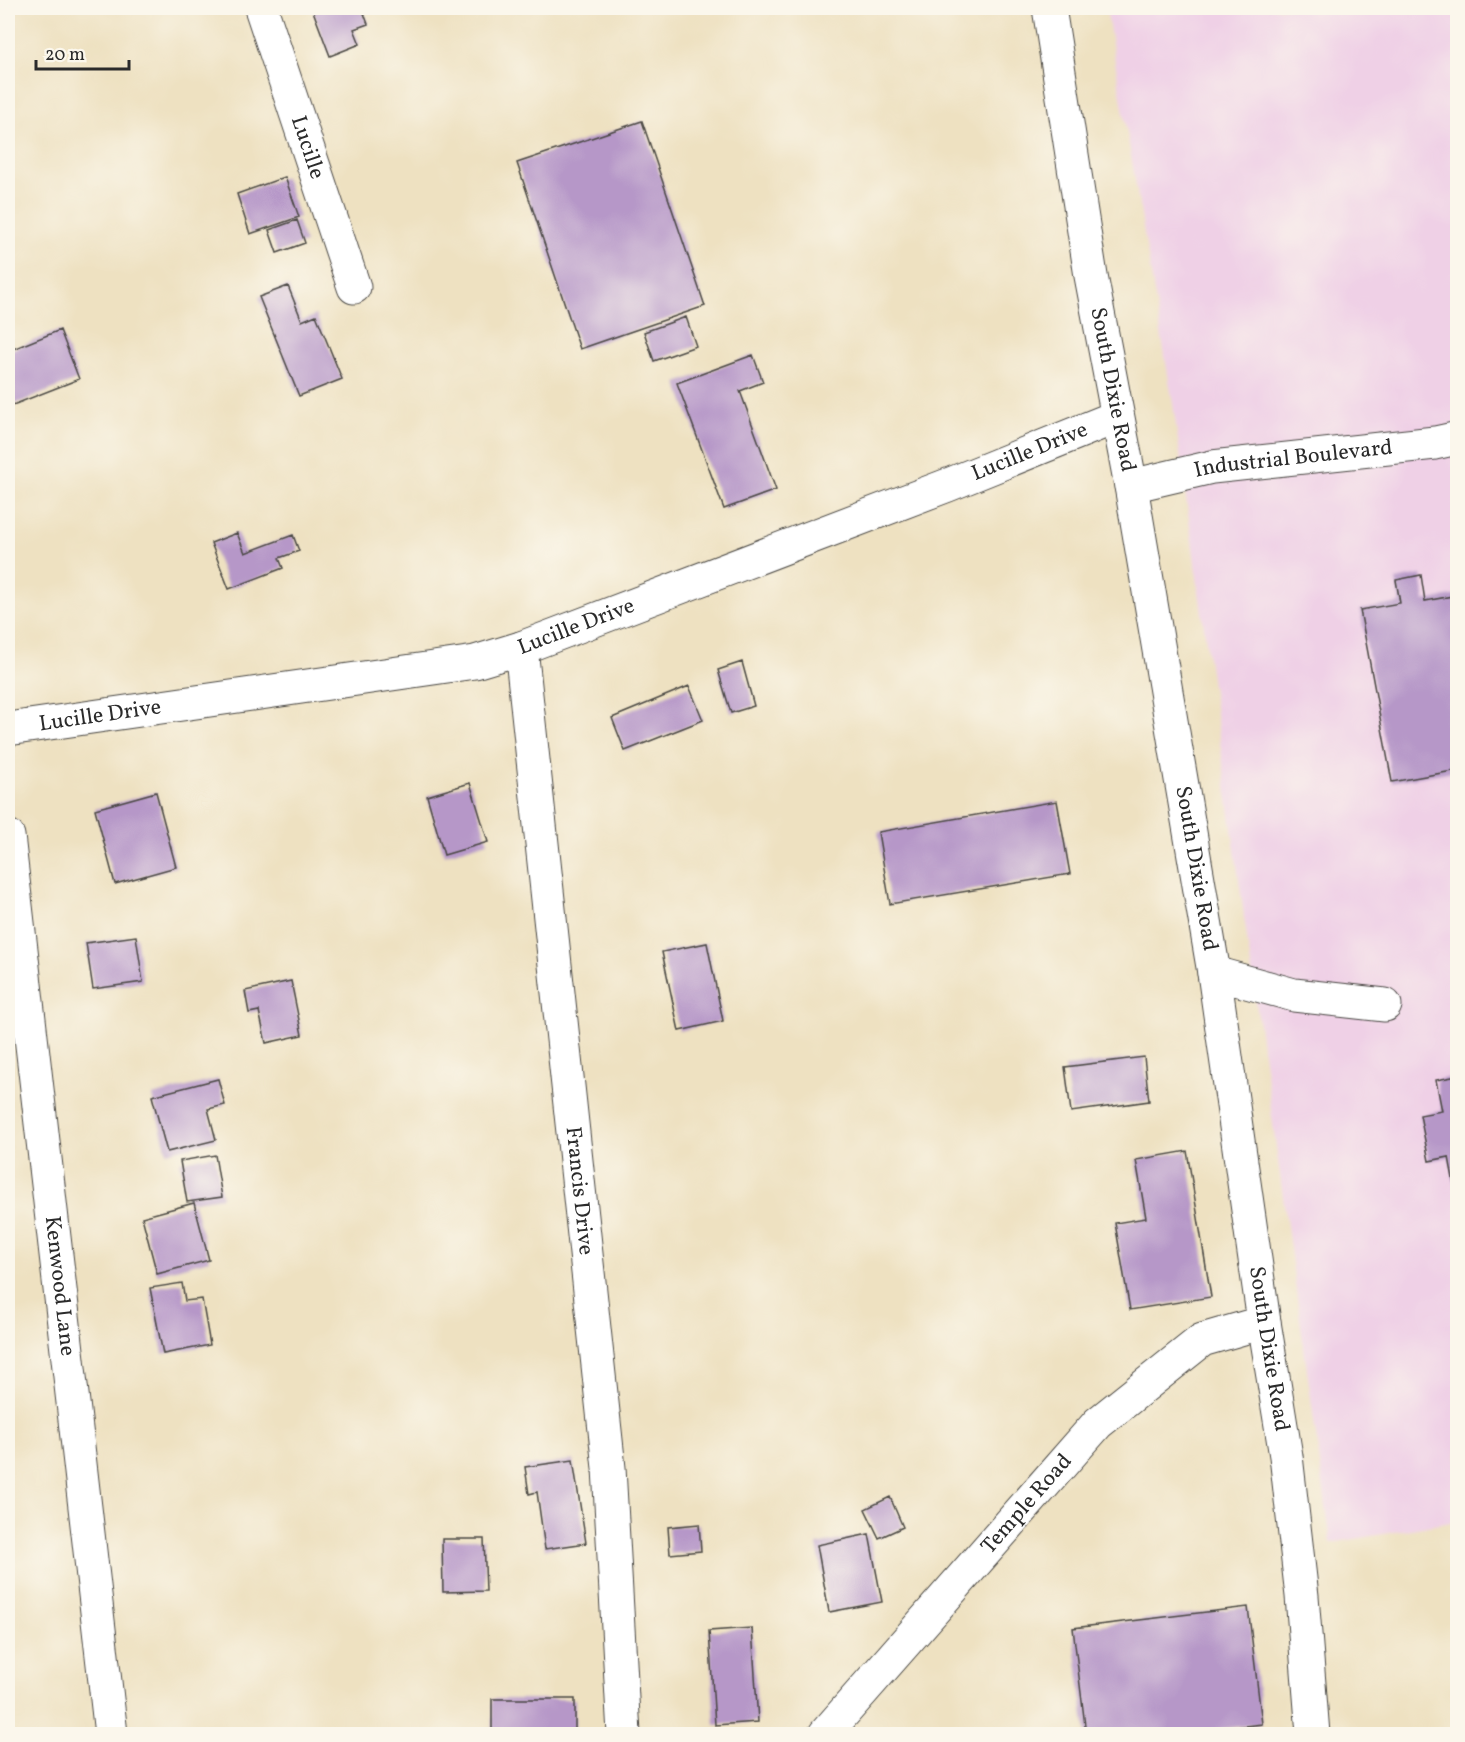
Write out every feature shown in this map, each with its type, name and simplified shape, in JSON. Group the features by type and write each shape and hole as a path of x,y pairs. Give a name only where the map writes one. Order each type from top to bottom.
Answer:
{"street":[{"name":"Lucille","path":"261,8 354,287"},
{"name":"South Dixie Road","path":"1049,8 1091,276 1116,417 1131,486 1214,973 1263,1322 1287,1456 1302,1596 1313,1734"},
{"name":"Lucille Drive","path":"8,729 475,662 521,648 948,485 1116,417"},
{"name":"Industrial Boulevard","path":"1131,486 1212,467 1424,444 1458,438"},
{"name":"Francis Drive","path":"521,648 609,1468 624,1734"},
{"name":"Kenwood Lane","path":"8,836 111,1734"},
{"path":"1214,973 1294,995 1385,1005"},
{"name":"Temple Road","path":"825,1734 1098,1423 1202,1340 1263,1322"}],"shaded area":[{"path":"1106,8 1457,8 1457,1521 1331,1543 1173,404"}],"building":[{"path":"323,8 362,8 368,24 354,29 360,44 330,56 313,11"},
{"path":"642,121 705,306 580,349 517,163"},
{"path":"285,177 299,217 250,234 237,194"},
{"path":"297,220 305,243 277,253 269,230"},
{"path":"288,286 302,321 316,315 342,379 299,396 259,297"},
{"path":"686,317 696,346 654,361 644,332"},
{"path":"60,330 79,379 8,407 8,351"},
{"path":"753,355 763,382 740,391 776,490 724,509 677,383"},
{"path":"237,533 245,553 293,535 299,551 279,558 283,568 229,589 211,543"},
{"path":"1421,575 1425,601 1458,595 1458,770 1392,782 1360,610 1400,603 1396,580"},
{"path":"742,662 754,706 731,713 718,670"},
{"path":"689,686 703,720 625,751 612,718"},
{"path":"470,783 488,842 444,855 427,796"},
{"path":"156,792 176,867 115,884 95,809"},
{"path":"1057,801 1070,874 890,904 878,832"},
{"path":"136,936 143,982 93,989 86,943"},
{"path":"707,943 723,1021 679,1031 662,952"},
{"path":"291,981 302,1035 266,1043 259,1011 249,1013 245,991"},
{"path":"1144,1057 1149,1101 1071,1112 1065,1067"},
{"path":"1458,1076 1458,1195 1456,1195 1449,1157 1429,1161 1420,1115 1442,1111 1436,1080"},
{"path":"218,1079 225,1105 208,1109 216,1140 167,1152 152,1096"},
{"path":"1187,1151 1211,1297 1130,1310 1115,1223 1146,1218 1136,1160"},
{"path":"215,1155 222,1197 187,1202 180,1161"},
{"path":"194,1203 209,1260 157,1274 142,1217"},
{"path":"182,1283 185,1301 202,1299 210,1345 163,1354 150,1288"},
{"path":"573,1460 586,1543 545,1549 537,1492 529,1494 525,1467"},
{"path":"890,1497 903,1527 879,1538 865,1509"},
{"path":"699,1524 701,1551 670,1554 668,1527"},
{"path":"869,1534 882,1602 829,1612 817,1545"},
{"path":"442,1539 484,1539 486,1591 443,1592"},
{"path":"1248,1607 1262,1724 1176,1734 1086,1734 1073,1628"},
{"path":"752,1628 758,1722 715,1725 709,1631"},
{"path":"492,1699 575,1699 575,1734 492,1734"}]}
